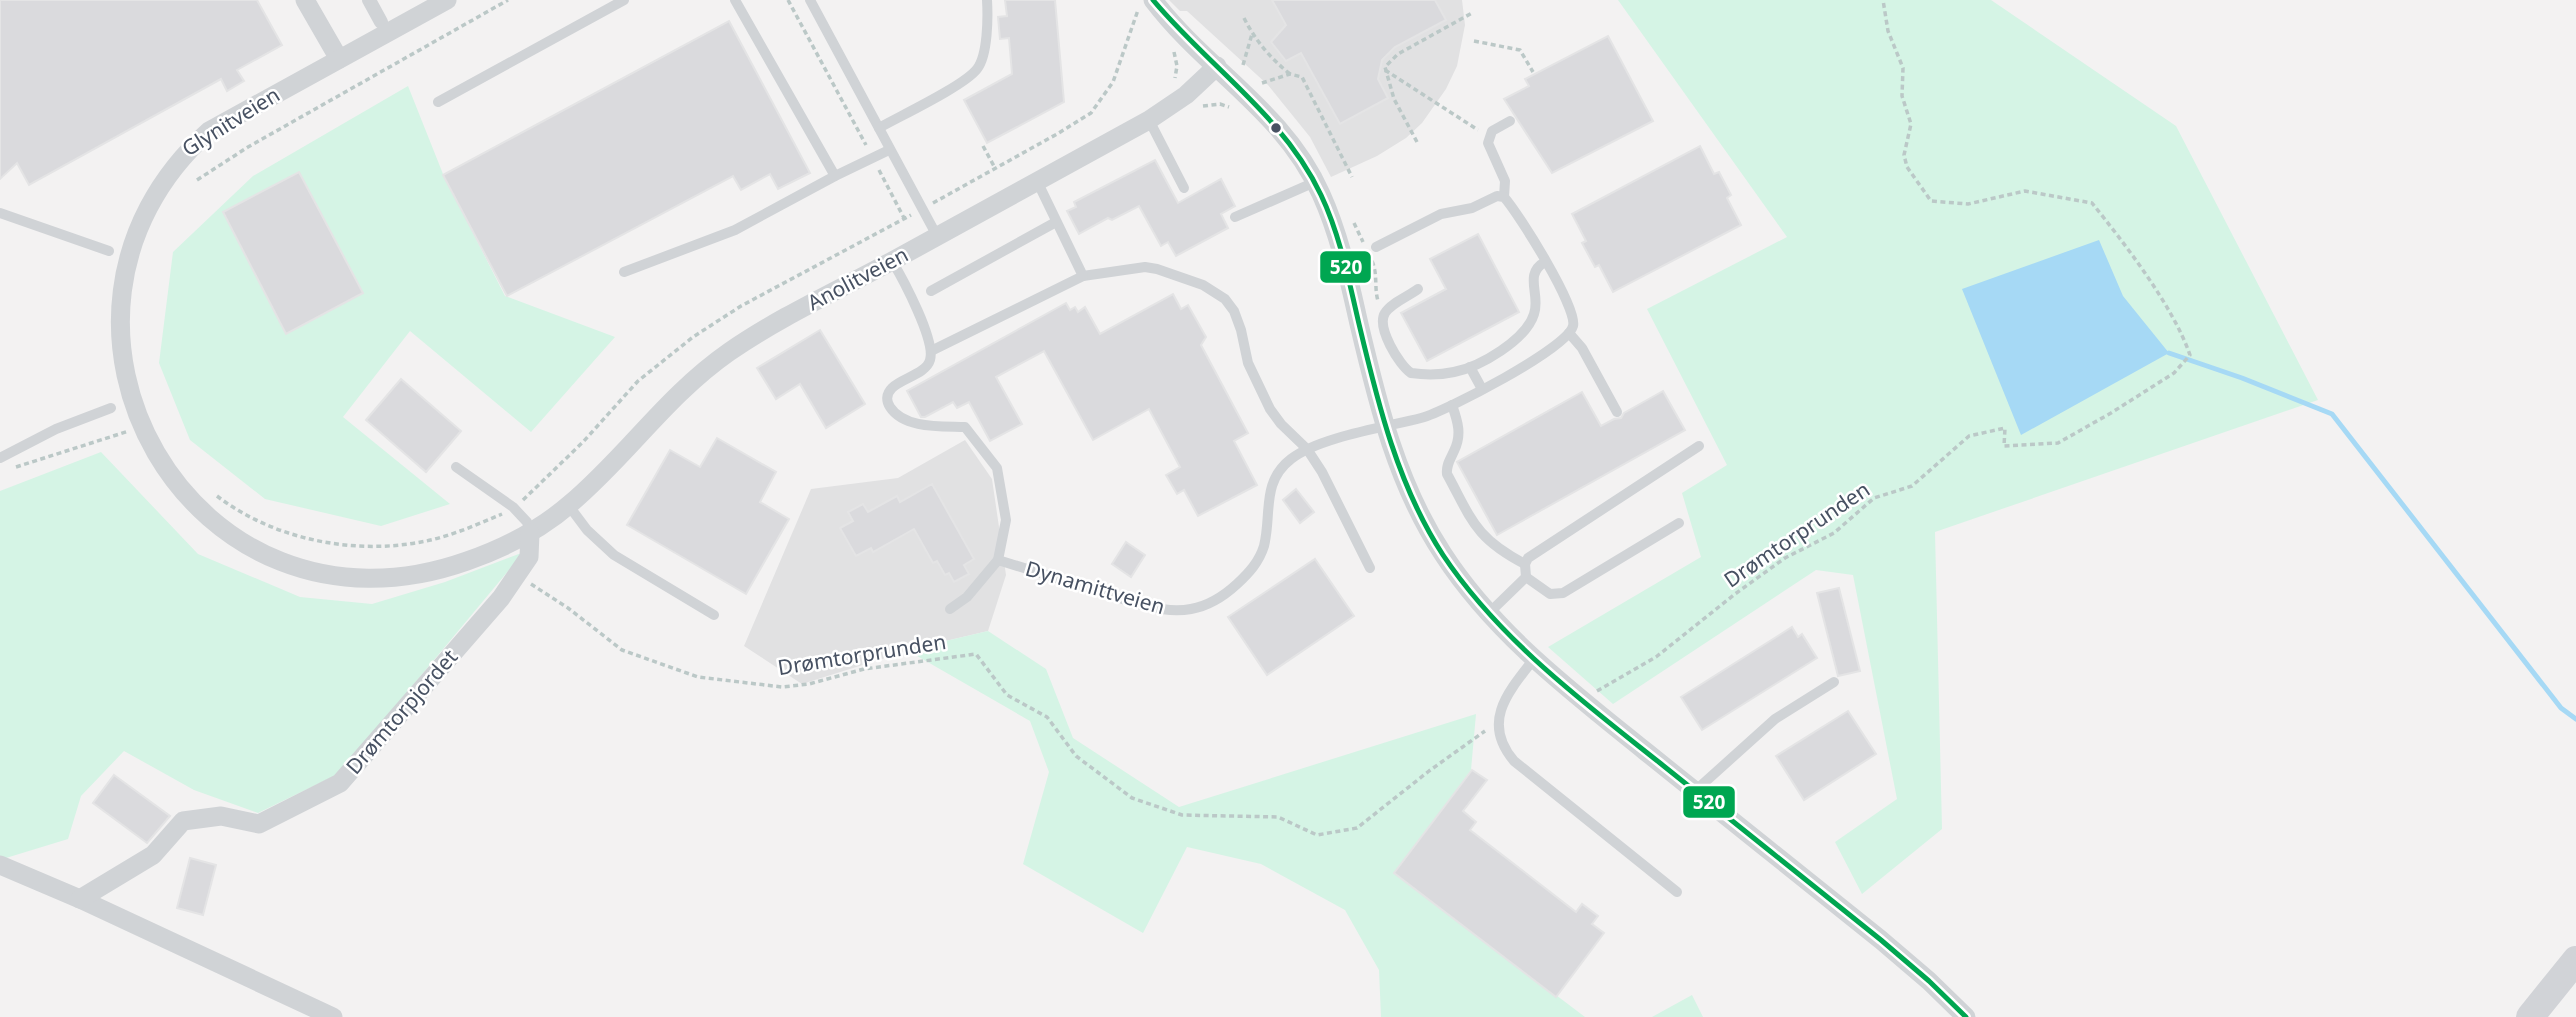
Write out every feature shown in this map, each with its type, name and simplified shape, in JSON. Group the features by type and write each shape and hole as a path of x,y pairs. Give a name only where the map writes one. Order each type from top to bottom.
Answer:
{"main road":[{"path":"2530,1017 2576,960"}],"street":[{"path":"305,0 339,59"},
{"path":"369,0 381,22"},
{"name":"Glynitveien","path":"127,214 159,173 209,131 447,0"},
{"path":"1146,4 1175,25 1217,66 1255,90 1315,183 1338,239 1384,425 1402,477 1429,531 1456,574 1488,614 1582,701 1899,954 1966,1017"},
{"name":"Anolitveien","path":"530,533 569,506 589,488 650,422 710,366 769,328 1149,120 1186,95 1217,66"},
{"path":"104,388 121,421"},
{"path":"140,461 178,506 218,536 272,561 314,573 366,578 426,573 468,561 530,533"},
{"name":"Drømtorpjordet","path":"80,899 153,856 183,821 221,816 259,824 340,783 501,597 529,557 530,533"},
{"path":"0,865 80,899 333,1017"}],"lane":[{"path":"438,102 624,0"},
{"path":"735,0 835,176"},
{"path":"810,0 937,236"},
{"path":"879,128 978,69 983,55 987,0"},
{"path":"1149,120 1184,188"},
{"path":"1510,121 1492,131 1489,137 1489,148 1505,181 1504,197 1562,289 1573,317 1573,326 1569,333 1582,348 1617,412"},
{"path":"624,272 735,230 889,150"},
{"path":"1037,181 1083,276"},
{"path":"1235,217 1315,183"},
{"path":"1376,247 1441,214 1472,208 1497,196 1504,197"},
{"path":"0,213 109,251"},
{"path":"931,291 1056,222"},
{"path":"892,261 926,333 931,351 1083,276 1145,267 1218,292 1234,311 1248,363 1270,409 1281,424 1307,449 1322,472 1370,568"},
{"path":"1418,289 1387,310 1383,316 1396,357 1411,373 1427,375 1455,372 1512,343 1528,328 1535,312 1536,297 1532,279 1534,271 1545,262"},
{"name":"Dynamittveien","path":"998,560 1139,604 1179,611 1194,609 1227,594 1256,565 1266,535 1270,487 1283,466 1307,449 1384,425 1423,417 1452,405 1546,353 1569,333"},
{"name":"Dynamittveien","path":"931,351 928,365 892,388 887,396 888,403 900,418 912,422 965,427 997,468 1006,520 998,560 967,597 950,609"},
{"path":"1470,366 1482,389"},
{"path":"1452,405 1459,431 1458,440 1446,467 1447,474 1476,528 1504,553 1525,564"},
{"path":"0,458 56,429 121,421"},
{"path":"1488,614 1525,577 1525,564 1534,554 1699,446"},
{"path":"456,467 513,508 527,522 530,533"},
{"path":"569,506 587,530 614,555 714,615"},
{"path":"1525,577 1550,594 1563,593 1679,523"},
{"path":"1534,659 1506,697 1498,722 1501,742 1514,761 1676,892"},
{"path":"1695,791 1775,719 1834,682"}],"path":[{"path":"194,182 248,147 508,0"},
{"path":"788,0 904,218"},
{"name":"Drømtorprunden","path":"1582,701 1656,657 1735,594 1785,558 1835,533 1874,499 1912,486 1969,436 2005,428 2004,446 2058,443 2174,373 2190,355 2182,332 2119,236 2092,203 2025,191 1968,204 1931,201 1903,155 1911,124 1902,96 1903,68 1888,31 1884,0"},
{"path":"211,491 251,517 284,531 320,541 355,545 386,546 422,542 466,529 513,508 578,448 638,381 693,337 741,306 1074,124 1097,106 1113,82 1133,21 1146,4"},
{"path":"1385,70 1398,54 1472,13"},
{"path":"1244,18 1252,34 1290,74"},
{"path":"1243,65 1252,34"},
{"path":"1474,41 1520,50 1533,72"},
{"path":"1385,70 1489,137"},
{"path":"1385,70 1394,99 1417,142"},
{"path":"1255,90 1290,74 1298,75 1305,83 1352,177"},
{"path":"983,146 995,168"},
{"path":"1353,221 1377,271 1375,291 1383,316"},
{"path":"7,470 121,421"},
{"name":"Drømtorprunden","path":"517,574 568,608 622,650 698,677 782,687 809,684 864,668 976,654 1007,695 1047,717 1076,757 1132,798 1182,815 1278,817 1317,835 1357,828 1429,771 1498,722"}],"shaded area":[{"path":"1169,0 1462,0 1465,25 1457,66 1446,89 1422,123 1406,138 1377,156 1331,177 1310,137 1268,85 1187,11 1180,11"},
{"path":"965,440 992,479 1006,575 988,631 920,647 802,684 744,646 811,489 898,478"}],"green space":[{"path":"1618,0 1991,0 2176,126 2318,400 1935,532 1942,829 1862,894 1835,842 1897,799 1853,575 1816,570 1613,704 1548,647 1701,557 1682,493 1727,465 1647,309 1787,237"},
{"path":"408,86 443,174 505,296 615,337 531,432 410,331 343,417 450,504 381,526 265,499 190,440 159,363 173,252 253,176"},
{"path":"101,452 198,554 300,597 372,604 445,582 524,552 334,776 258,813 194,790 124,751 81,796 68,839 6,858 0,856 0,491"},
{"path":"988,631 1046,669 1073,738 1179,807 1476,714 1471,770 1395,873 1585,1017 1381,1017 1379,970 1345,910 1261,864 1187,847 1143,933 1023,864 1049,772 1030,721 912,653 920,647"},
{"path":"1692,995 1703,1017 1652,1017"}],"water":[{"path":"2099,240 2123,296 2169,353 2021,435 1962,289"}],"building":[{"path":"0,0 257,0 282,45 237,70 244,81 227,91 221,79 29,185 17,163 0,179"},
{"path":"1005,0 1055,0 1064,102 987,143 964,100 1012,74 1009,38 1000,39 998,17 1007,16"},
{"path":"1272,0 1435,0 1446,20 1395,47 1382,60 1378,79 1388,98 1340,124 1301,53 1286,61 1271,42 1286,25"},
{"path":"729,21 810,173 778,189 770,174 741,190 733,176 507,296 443,175"},
{"path":"1608,36 1653,121 1552,173 1504,99 1529,86 1525,79"},
{"path":"1700,146 1714,174 1719,172 1731,195 1727,198 1741,225 1613,292 1599,265 1595,267 1582,243 1586,241 1572,214"},
{"path":"1155,160 1178,203 1221,179 1235,206 1221,214 1228,228 1176,256 1168,242 1161,246 1139,206 1112,220 1108,218 1079,234 1067,211 1076,207 1074,202"},
{"path":"299,172 363,293 286,334 223,212"},
{"path":"1478,234 1519,312 1427,361 1401,313 1446,289 1430,259"},
{"path":"1173,294 1181,309 1188,305 1206,337 1201,345 1248,433 1234,441 1257,485 1198,516 1184,490 1177,494 1166,475 1180,467 1149,409 1093,440 1044,351 996,377 1022,424 990,441 969,402 957,408 953,402 921,417 907,391 1066,303 1070,310 1075,307 1078,312 1085,307 1100,334"},
{"path":"820,330 865,404 826,428 800,384 776,399 757,368"},
{"path":"401,379 461,431 426,472 366,420"},
{"path":"1663,391 1685,430 1497,535 1457,462 1582,392 1601,426 1621,418 1624,413"},
{"path":"717,438 776,472 760,502 789,519 746,594 627,525 670,450 700,467"},
{"path":"932,484 974,559 964,565 969,574 954,582 949,573 945,575 937,561 933,563 914,529 873,552 871,548 856,556 840,528 853,521 848,512 863,504 868,512 897,496 900,502"},
{"path":"1296,489 1314,512 1300,523 1283,500"},
{"path":"1126,542 1145,555 1131,577 1112,564"},
{"path":"1315,559 1354,616 1267,675 1228,617"},
{"path":"1839,588 1860,671 1838,676 1817,593"},
{"path":"1792,627 1798,637 1802,634 1817,658 1702,730 1681,697"},
{"path":"1848,711 1876,754 1804,800 1776,756"},
{"path":"1472,770 1487,780 1463,811 1476,822 1470,830 1576,912 1582,904 1598,916 1592,924 1604,933 1556,997 1394,873"},
{"path":"114,775 170,816 147,843 93,803"},
{"path":"190,858 216,865 203,915 177,908"}],"waterway":[{"path":"2169,353 2242,378 2332,414 2561,708 2576,719"}],"transit line":[{"name":"520","path":"1153,0 1287,140 1321,195 1339,242 1391,444 1427,529 1465,586 1516,641 1572,692 1881,940 1966,1017"}]}
